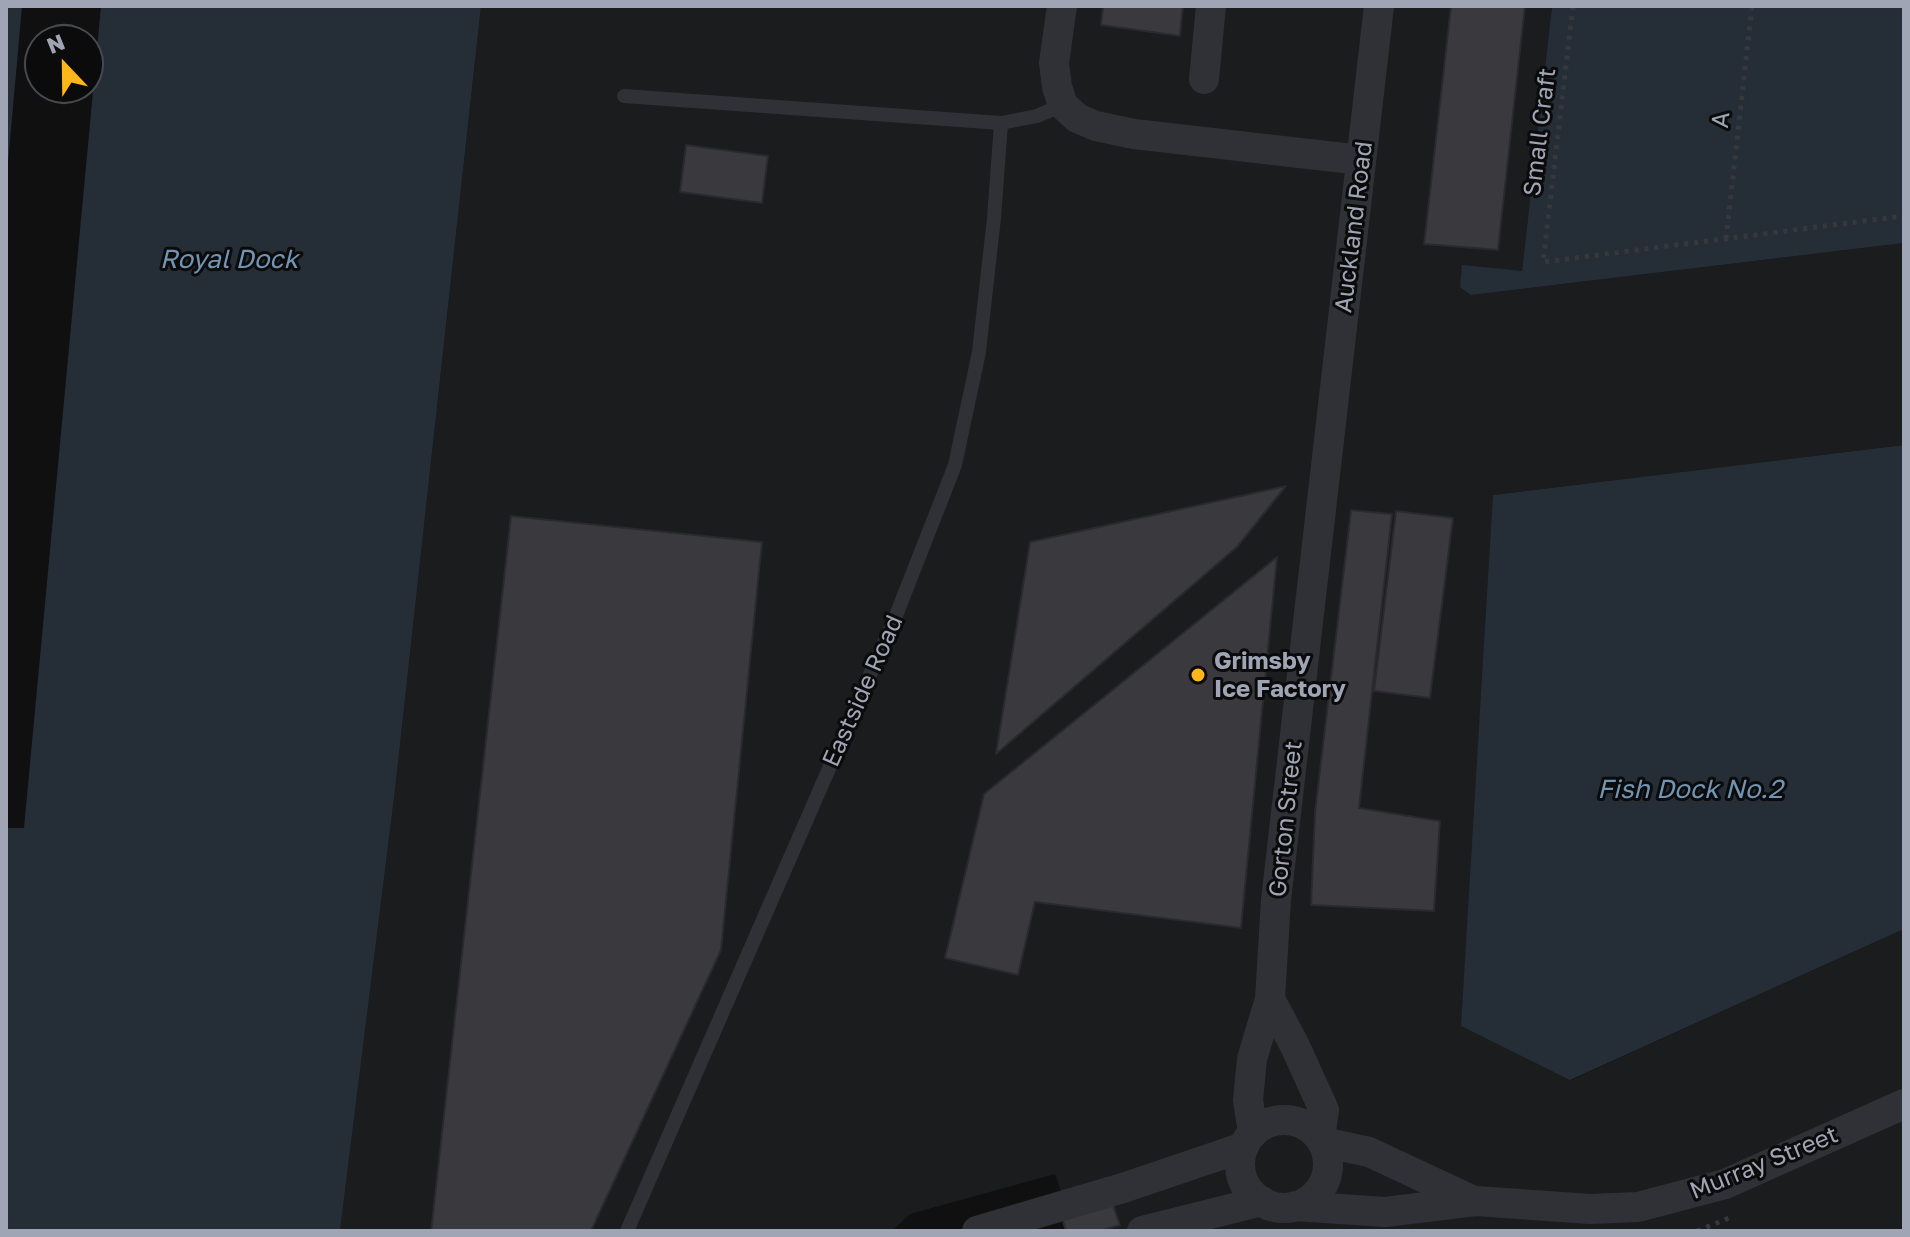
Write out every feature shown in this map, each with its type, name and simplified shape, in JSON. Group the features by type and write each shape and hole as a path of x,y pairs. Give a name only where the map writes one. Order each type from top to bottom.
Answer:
{"street":[{"path":"1062,6 1054,63 1057,87 1063,105 1077,118 1096,126 1134,134 1361,160"},
{"path":"1204,79 1211,6"},
{"name":"Auckland Road","path":"1328,448 1375,7"},
{"name":"Gorton Street","path":"1248,1140 1252,1059 1270,999 1276,900 1328,448"},
{"path":"1248,1140 1241,1172 1252,1194 1262,1201 1283,1208 1295,1206 1307,1201 1325,1181 1328,1168 1322,1140 1324,1110 1270,999"},
{"name":"Murray Street","path":"1295,1206 1385,1212 1476,1201 1590,1209 1638,1207 1725,1184 1904,1104"},
{"path":"977,1231 1123,1188 1248,1140 1275,1121 1288,1120 1311,1129 1322,1140"},
{"name":"Murray Street","path":"1322,1140 1369,1152 1476,1201"},
{"path":"1142,1231 1262,1201"}],"lane":[{"path":"624,96 1001,123 1037,116 1063,105"},
{"name":"Eastside Road","path":"627,1231 897,613 955,465 971,398 986,298 1001,123"}],"path":[{"name":"Small Craft","path":"1573,6 1543,262 1726,239"},
{"name":"A","path":"1726,239 1752,6"},
{"path":"1726,239 1904,216 1904,207"}],"shaded area":[{"path":"481,6 1552,6 1522,271 1471,295 1904,243 1904,445 1493,495 1571,1080 1904,929 1904,1231 1066,1231 1062,1218 1066,1206 1055,1174 910,1214 892,1231 340,1231 395,790"}],"water":[{"name":"Royal Dock","path":"6,6 481,6 395,790 340,1231 6,1231"},
{"path":"1552,6 1904,6 1904,243 1471,295 1460,287 1462,265 1522,271"},
{"name":"Fish Dock No.2","path":"1904,445 1904,929 1570,1080 1461,1026 1493,495"}],"pier":[{"path":"22,6 101,6 99,24 24,24 24,104 92,104 24,828 6,828 6,185"}],"building":[{"path":"1103,6 1183,6 1180,36 1101,25"},
{"path":"1451,6 1525,6 1498,250 1424,244"},
{"path":"686,145 768,156 762,203 680,192"},
{"path":"1286,486 1237,547 996,754 1030,542"},
{"path":"1351,510 1392,514 1359,808 1440,821 1434,911 1311,905 1315,812"},
{"path":"1396,511 1453,518 1430,698 1374,691"},
{"path":"511,516 762,542 721,950 591,1231 431,1231"},
{"name":"Grimsby Ice Factory","path":"1277,557 1241,928 1035,902 1018,975 945,958 984,794"},
{"path":"1112,1202 1120,1225 1100,1231 1066,1231 1062,1218"}],"place":[{"name":"Grimsby Ice Factory","path":"1198,675"}]}
